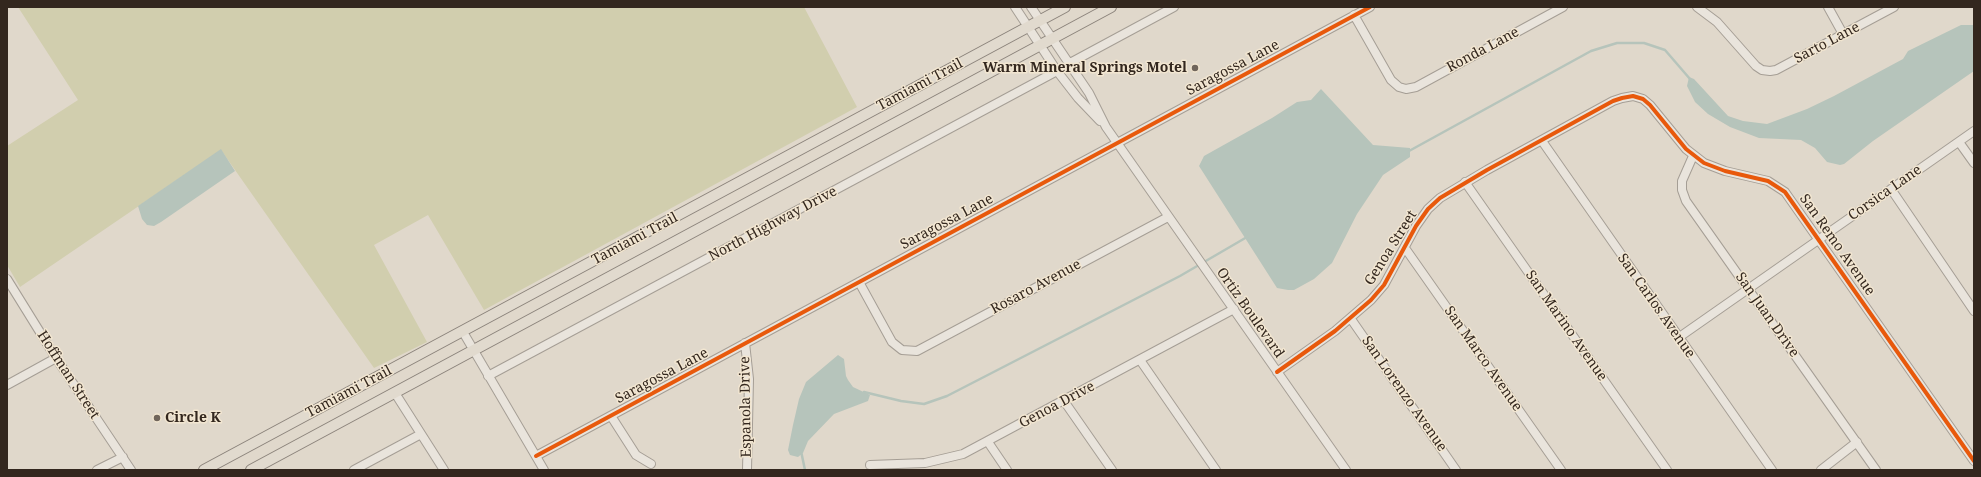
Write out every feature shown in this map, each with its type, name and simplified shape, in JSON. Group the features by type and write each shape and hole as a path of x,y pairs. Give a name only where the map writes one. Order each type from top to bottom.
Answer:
{"main road":[{"name":"Tamiami Trail","path":"204,470 1065,7"},
{"name":"Tamiami Trail","path":"251,470 1112,7"}],"street":[{"name":"Ortiz Boulevard","path":"1015,7 1057,71 1078,98 1106,127"},
{"name":"Ortiz Boulevard","path":"1031,7 1089,93 1106,127 1346,470"},
{"path":"1070,63 1174,7"},
{"name":"Saragossa Lane","path":"536,456 1370,7"},
{"name":"Ronda Lane","path":"1354,15 1391,80 1402,88 1416,87 1563,7"},
{"name":"Sarto Lane","path":"1697,7 1717,22 1756,66 1762,70 1770,71 1781,67 1894,7"},
{"path":"1828,7 1843,34"},
{"name":"North Highway Drive","path":"488,376 1057,71"},
{"name":"Genoa Street","path":"1277,372 1351,319 1371,300 1384,285 1416,226 1428,209 1440,198 1465,182 1613,101 1627,96 1638,97"},
{"name":"San Remo Avenue","path":"1638,97 1653,108 1680,143 1693,156 1719,169 1762,179 1776,185 1789,196 1974,461"},
{"name":"Corsica Lane","path":"1678,338 1974,131"},
{"name":"San Carlos Avenue","path":"1542,141 1678,338 1772,470"},
{"path":"1959,142 1974,162"},
{"name":"San Juan Drive","path":"1693,156 1682,177 1681,184 1683,195 1876,470"},
{"name":"San Marino Avenue","path":"1465,182 1667,470"},
{"path":"1891,189 1974,311"},
{"name":"Rosaro Avenue","path":"859,282 890,340 902,350 911,351 923,348 1168,217"},
{"name":"San Marco Avenue","path":"1405,248 1561,470"},
{"name":"Hoffman Street","path":"7,279 56,358 131,470"},
{"name":"Genoa Drive","path":"870,465 925,463 962,454 988,442 1234,309"},
{"name":"San Lorenzo Avenue","path":"1351,319 1456,470"},
{"path":"463,332 544,470"},
{"name":"Espanola Drive","path":"745,343 749,379 747,470"},
{"path":"7,385 56,358"},
{"path":"1140,360 1216,470"},
{"path":"395,393 444,470"},
{"path":"1064,401 1112,470"},
{"path":"611,416 636,455 652,464"},
{"path":"354,470 421,434"},
{"path":"988,442 1007,470"},
{"path":"1821,470 1857,442"},
{"path":"97,470 122,457"}],"shaded area":[{"path":"18,7 804,7 857,107 484,310 428,215 374,245 427,342 374,368 221,150 20,287 7,265 7,146 78,100"},
{"path":"1961,25 1974,25 1974,71 1873,141 1844,164 1840,165 1827,162 1815,148 1801,140 1759,138 1730,127 1708,114 1695,102 1687,86 1689,77 1694,79 1728,116 1743,121 1767,124 1807,109 1834,96 1903,59 1908,51"},
{"path":"1321,89 1373,145 1410,148 1410,157 1383,175 1357,214 1332,263 1314,279 1294,290 1277,288 1199,166 1204,156 1272,118 1297,102 1311,100"},
{"path":"221,149 235,171 161,222 154,226 147,225 142,219 138,206"},
{"path":"838,355 844,359 846,376 848,380 853,387 870,395 868,401 834,414 808,441 803,453 798,457 790,455 788,450 793,425 799,399 806,382"}],"waterway":[{"path":"1409,151 1591,51 1617,43 1644,43 1665,50 1690,79"},
{"path":"864,392 901,401 924,404 947,396 1180,276 1247,237"},
{"path":"801,451 805,470"}],"cycle path":[{"path":"536,456 1370,7"},
{"path":"1277,372 1335,331 1371,300 1384,285 1416,226 1428,209 1440,198 1487,170 1613,101 1633,96 1643,99 1650,105 1686,149 1704,163 1725,171 1768,181 1785,192 1974,461"}],"place":[{"name":"Warm Mineral Springs Motel","path":"1195,68"},
{"name":"Circle K","path":"157,418"}]}
